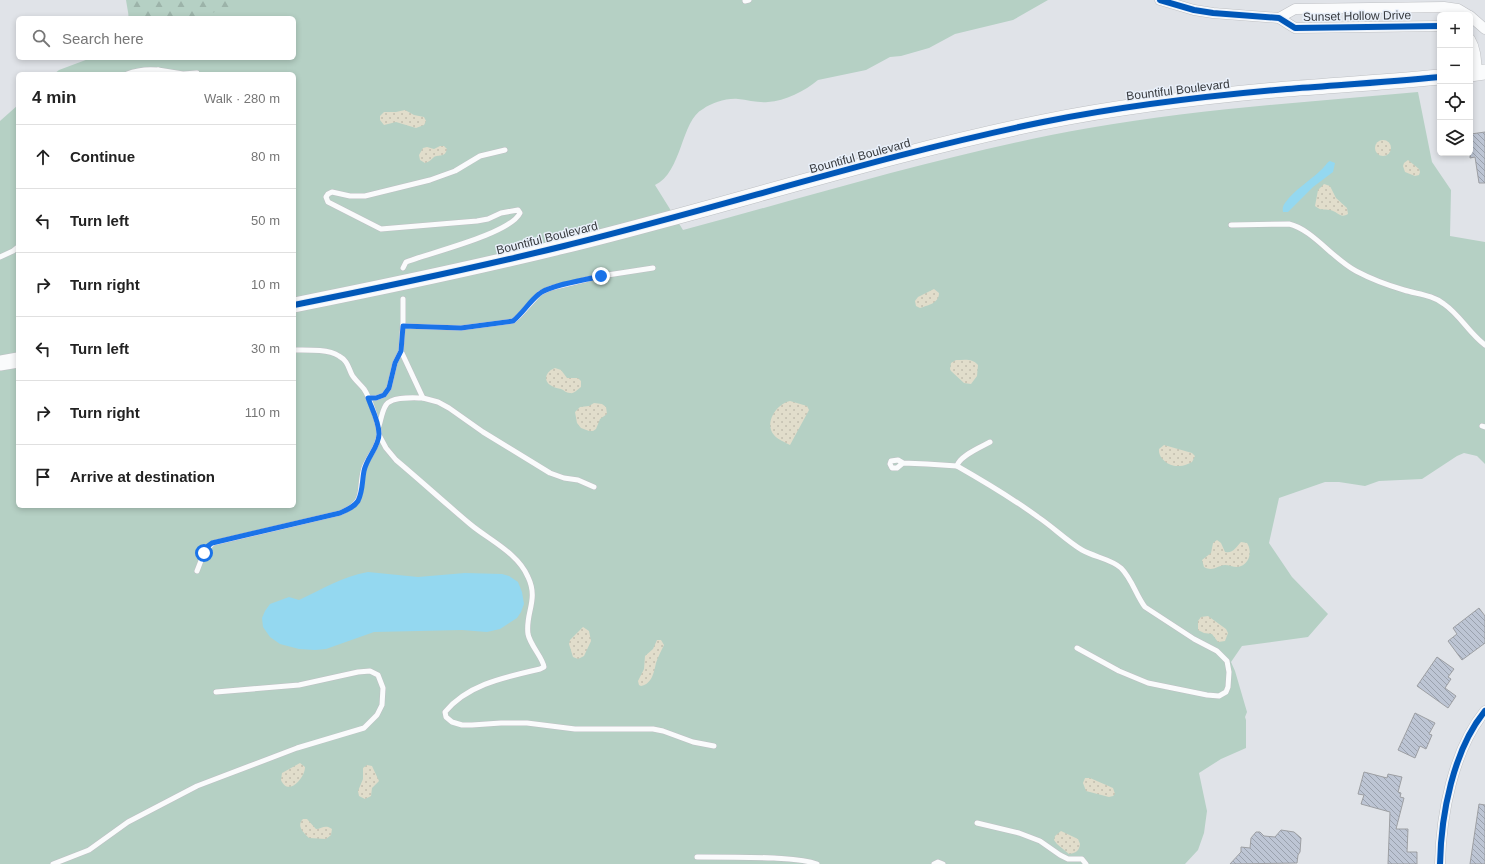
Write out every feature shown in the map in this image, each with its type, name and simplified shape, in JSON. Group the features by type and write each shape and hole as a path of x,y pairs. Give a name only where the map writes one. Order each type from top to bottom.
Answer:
{"main road":[{"name":"Bountiful Boulevard","path":"296,305 403,283 565,246 950,143 1043,122 1155,103 1221,95 1437,77"},
{"path":"0,363 16,360"}],"street":[{"name":"Sunset Hollow Drive","path":"1160,0 1194,10 1213,13 1279,18 1295,28 1437,26"},
{"name":"Sunset Hollow Drive","path":"1279,18 1295,9 1444,7 1458,9 1463,12"},
{"name":"Sunset Hollow Drive","path":"1473,19 1485,29"},
{"path":"1473,44 1477,73"},
{"path":"1440,864 1443,816 1451,785 1467,741 1474,727 1485,711"}],"lane":[{"path":"132,72 149,69 160,72"},
{"path":"403,268 406,262 481,238 518,217 520,213 518,210 510,210 477,222 381,229 328,202 326,197 328,194 332,192 350,196 366,196 379,193 430,180 455,171 480,156 505,150"},
{"path":"1231,225 1289,224 1296,226 1310,235 1339,260 1354,270 1379,282 1426,295 1443,303 1478,340 1485,345"},
{"path":"0,257 16,249"},
{"path":"403,326 461,328 513,321 540,293 551,288 601,276 653,268"},
{"path":"368,398 376,398 384,395 389,388 395,363 401,351 403,299"},
{"path":"296,350 316,350 338,355 346,360 353,376 365,390 379,426"},
{"path":"401,351 423,398"},
{"path":"197,571 204,553 208,546 212,543 340,513 351,508 361,493 364,470 377,444 379,426 384,407 392,400 423,398 438,402 483,432 550,473 564,478 578,480 594,487"},
{"path":"379,435 386,448 396,460 471,525 520,563 529,577 533,592 528,621 528,634 544,667 487,683 466,693 450,706 445,712 446,717 452,722 462,725 501,722 527,723 575,729 653,729 693,742 714,746"},
{"path":"957,466 958,462 963,457 990,442"},
{"path":"903,463 957,466 995,487 1083,550 1117,564 1129,577 1145,607 1194,639 1217,651 1226,661 1229,672 1228,687 1226,692 1219,696 1207,695 1148,682 1119,671 1077,648"},
{"path":"53,864 88,850 128,822 197,786 297,748 364,728 377,715 382,705 383,688 378,676 370,671 358,672 299,685 216,692"},
{"path":"977,824 1019,833 1040,841 1068,859 1082,859 1086,864"},
{"path":"697,857 744,856 792,859 809,861 818,864"},
{"path":"934,864 938,862 943,864"}],"green space":[{"path":"126,0 248,0 204,16 129,16"},
{"path":"244,0 1048,0 1013,20 955,34 929,48 901,56 890,57 866,70 818,80 801,92 788,98 764,102 729,99 715,103 703,109 696,115 690,124 671,170 664,179 655,185 683,230 936,161 1089,128 1130,121 1212,111 1418,92 1432,162 1451,190 1450,236 1485,242 1485,464 1477,456 1464,453 1422,479 1379,481 1365,486 1339,482 1325,482 1279,498 1269,543 1292,577 1328,614 1308,637 1242,646 1231,662 1247,712 1245,717 1246,748 1221,759 1199,773 1207,811 1204,833 1198,850 1185,864 0,864 0,121 16,107 16,508 296,508 296,72 56,72 86,60 296,60 296,16 201,16"}],"sand":[{"path":"405,110 414,115 424,117 426,121 424,125 416,128 396,122 384,125 380,120 380,116 384,112"},
{"path":"1380,140 1386,140 1391,145 1389,154 1386,156 1380,156 1375,151 1375,145"},
{"path":"444,146 447,149 445,154 436,156 425,163 420,160 419,155 423,148 427,147 434,149"},
{"path":"1408,160 1419,169 1419,175 1415,176 1405,172 1403,166"},
{"path":"1324,184 1330,186 1336,198 1347,208 1348,214 1343,216 1330,210 1317,208 1315,206 1318,190"},
{"path":"934,289 939,293 939,296 935,301 930,305 920,308 916,306 915,301 918,297"},
{"path":"956,360 971,360 978,365 977,376 971,384 964,383 951,371 951,363"},
{"path":"555,368 561,370 567,378 578,378 581,381 581,387 573,393 569,393 553,387 547,382 546,376 549,371"},
{"path":"790,401 807,406 809,410 790,445 774,435 770,425 776,410 780,406"},
{"path":"594,403 602,404 606,407 607,414 600,419 596,429 589,431 581,428 577,423 575,412 580,407 589,406"},
{"path":"1164,445 1192,453 1195,456 1192,462 1181,466 1168,464 1159,453 1159,449"},
{"path":"1217,540 1221,543 1225,552 1234,550 1241,542 1247,543 1250,550 1249,558 1244,564 1237,567 1225,565 1210,569 1204,567 1202,560 1211,553 1213,543"},
{"path":"1208,616 1226,629 1228,633 1225,641 1218,642 1212,634 1204,633 1198,630 1198,621 1201,617"},
{"path":"583,627 589,631 591,641 584,656 578,659 573,657 569,644 570,640"},
{"path":"657,640 661,640 664,645 652,677 648,683 641,686 639,685 638,681 644,669 645,656 653,649"},
{"path":"300,763 305,767 302,776 296,784 292,786 288,787 284,785 281,780 282,773"},
{"path":"367,765 372,766 379,781 372,788 371,796 365,799 359,796 358,791 363,779 363,768"},
{"path":"1085,778 1090,778 1113,788 1115,794 1109,797 1086,791 1083,783"},
{"path":"303,819 307,819 316,829 325,827 332,829 331,835 326,839 309,838 303,832 300,824"},
{"path":"1061,831 1078,839 1080,844 1077,851 1069,854 1057,844 1054,840 1055,836"}],"water":[{"path":"1330,161 1335,163 1333,172 1313,187 1288,212 1283,212 1283,206 1289,198"},
{"path":"368,572 418,577 465,573 502,574 509,576 518,582 522,592 524,604 517,618 500,629 487,632 462,630 374,632 326,649 315,650 299,649 280,644 270,637 263,627 262,618 270,604 289,597 299,600 341,580"}],"building":[{"path":"1485,132 1485,183 1479,183 1475,157 1470,158 1470,156 1473,156 1473,134"},
{"path":"1479,608 1485,616 1485,643 1462,660 1448,641 1457,634 1453,628"},
{"path":"1437,657 1454,669 1448,677 1451,679 1445,688 1456,696 1448,708 1417,686"},
{"path":"1415,713 1435,723 1429,734 1432,735 1426,749 1420,746 1415,758 1398,750"},
{"path":"1364,772 1387,778 1388,774 1402,777 1398,792 1401,793 1400,797 1404,798 1396,829 1408,829 1407,852 1417,852 1417,864 1388,864 1390,812 1361,804 1364,795 1358,794"},
{"path":"1479,804 1485,805 1485,864 1470,864"},
{"path":"1281,830 1294,832 1301,838 1300,852 1297,863 1230,864 1241,852 1241,847 1250,848 1251,838 1256,832 1260,832 1264,836 1275,837"}],"cycle path":[{"path":"1160,0 1194,10 1213,13 1279,18 1295,28 1437,26"},
{"path":"296,305 429,277 564,246 684,215 862,165 982,135 1043,122 1134,106 1195,98 1437,77"},
{"path":"1440,864 1443,825 1451,784 1465,744 1485,711"}],"route":[{"path":"204,553 208,546 212,543 340,513 351,508 361,493 364,470 377,444 379,435 379,426 368,398 376,398 384,395 389,388 395,363 401,351 403,326 442,326 461,328 513,321 540,293 551,288 601,276"}]}
